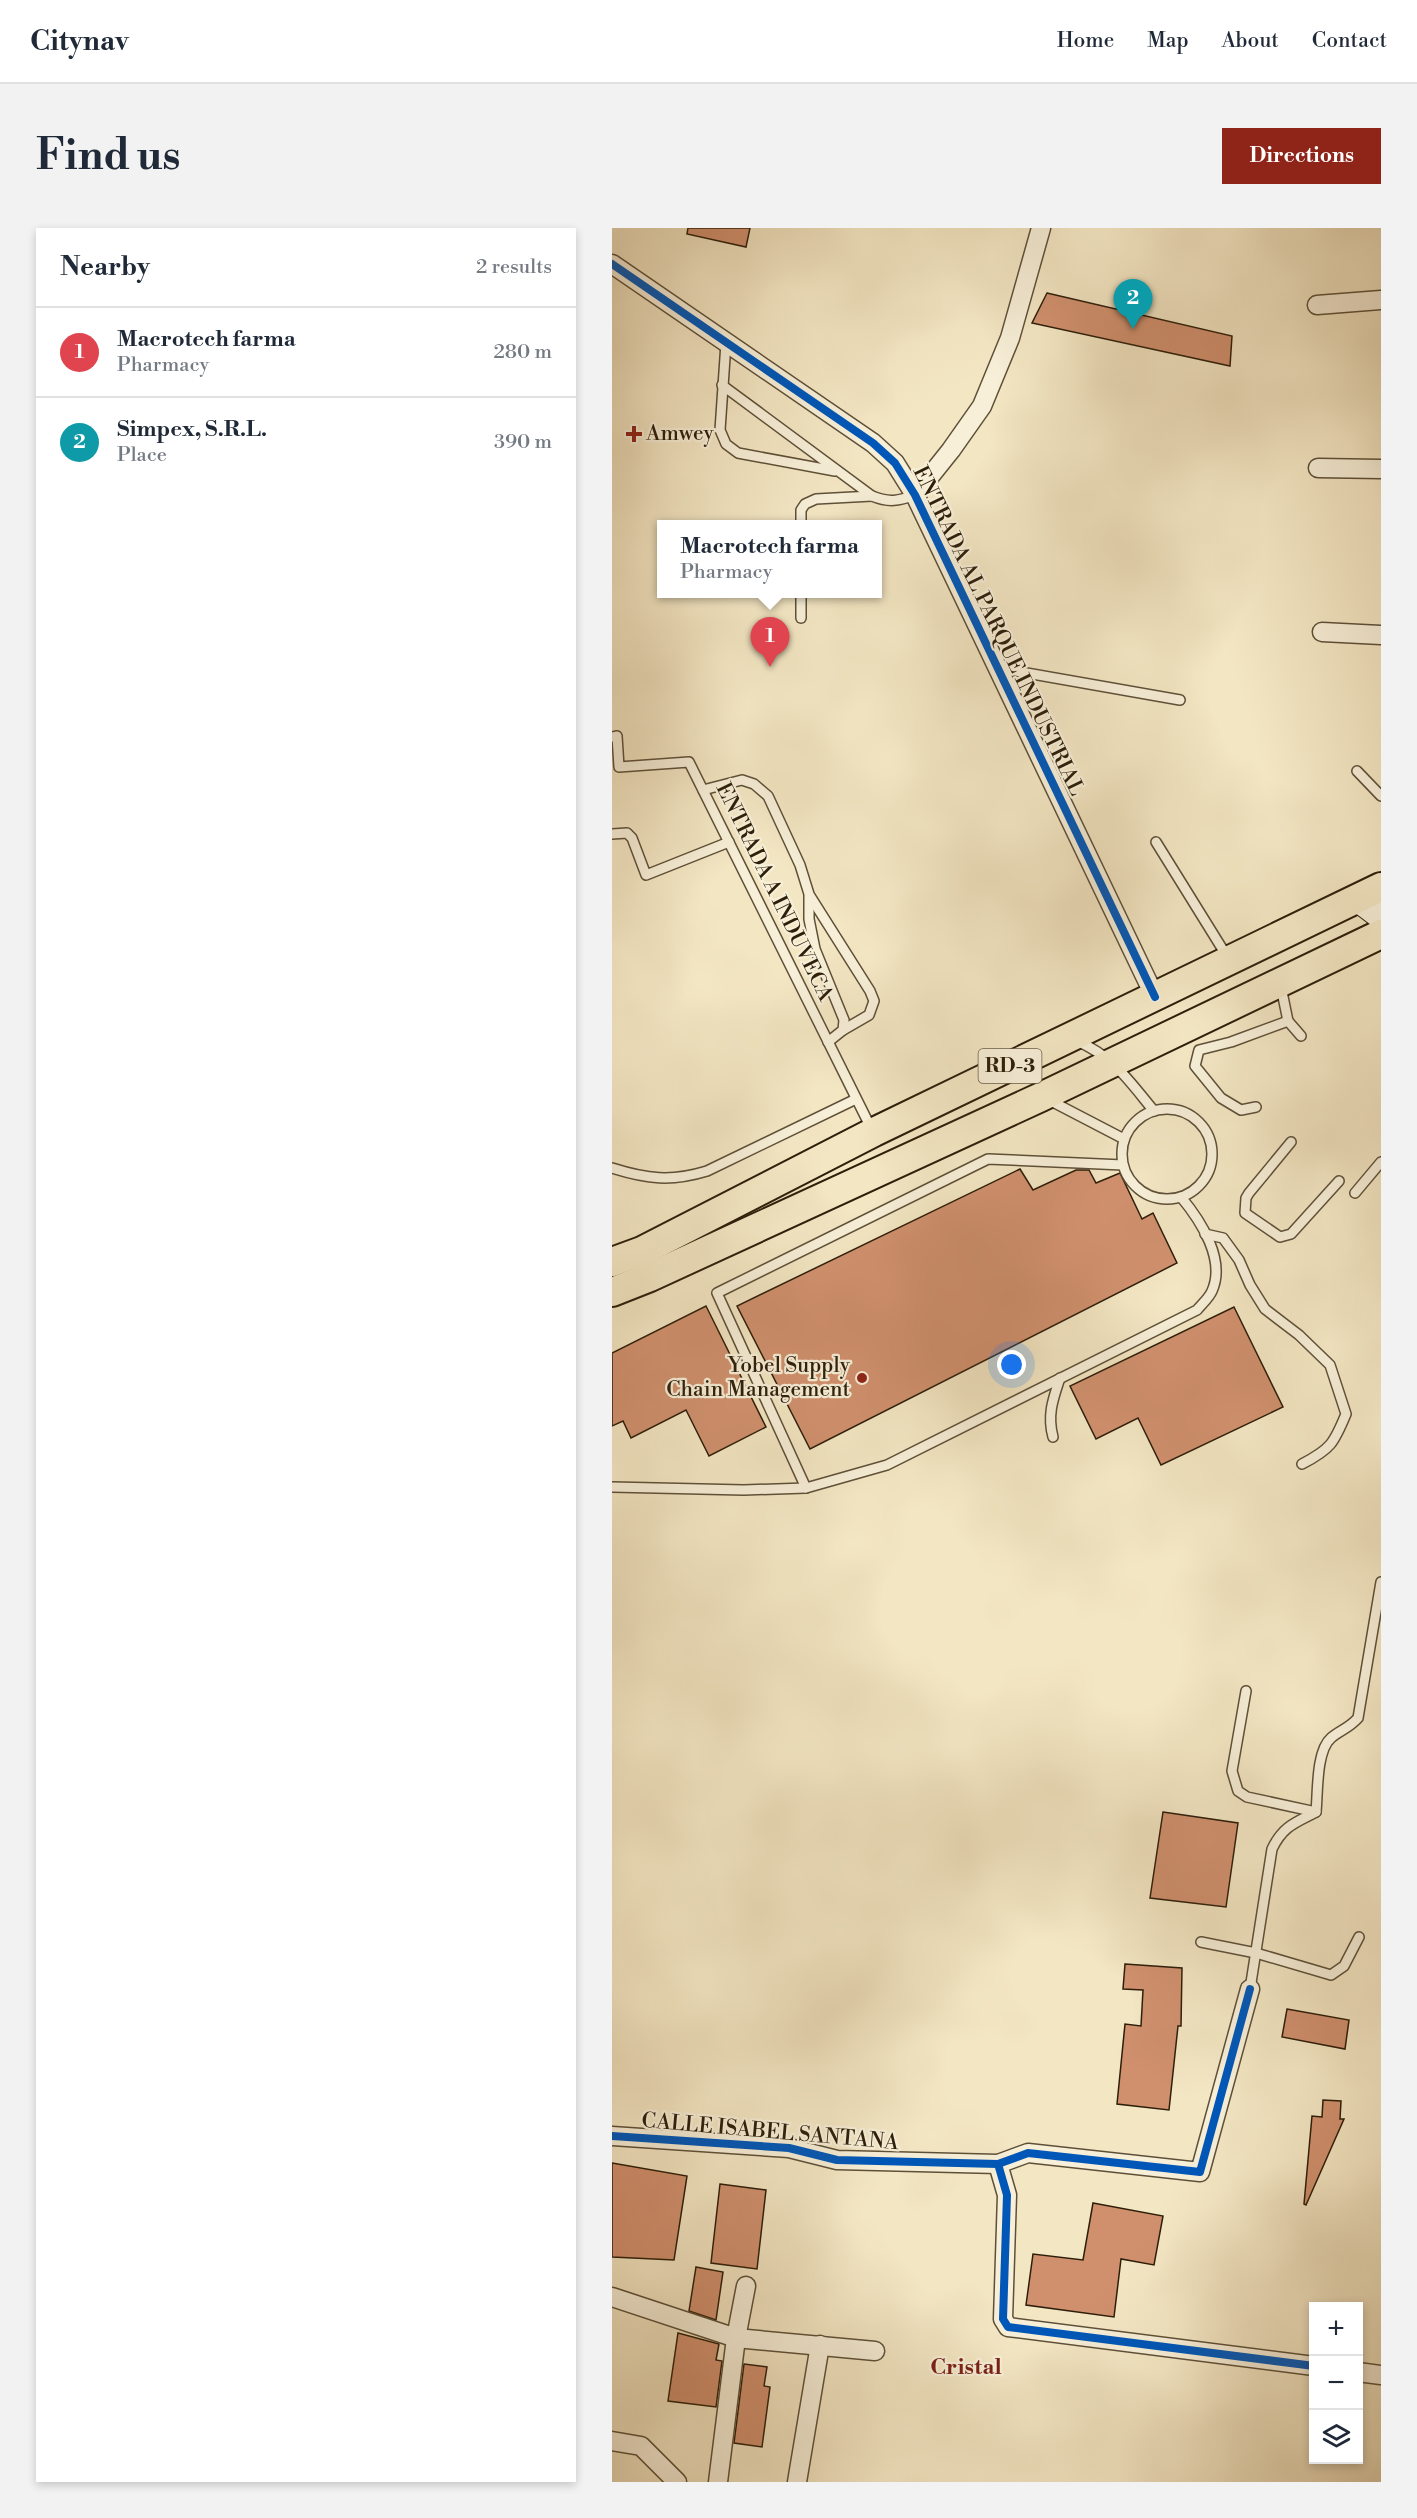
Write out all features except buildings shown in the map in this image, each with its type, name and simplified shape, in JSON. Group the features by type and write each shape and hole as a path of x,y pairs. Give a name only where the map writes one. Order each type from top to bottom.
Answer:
{"main road":[{"name":"RD-3","path":"612,1262 642,1251 874,1132 1369,892"},
{"name":"RD-3","path":"612,1292 1041,1097 1381,934"},
{"path":"835,1154 852,1184"}],"street":[{"path":"915,495 951,450 981,406 1010,338 1041,228"},
{"name":"ENTRADA AL PARQUE INDUSTRIAL","path":"612,264 873,443 895,463 915,495 1155,997"},
{"path":"1317,305 1381,300"},
{"path":"1318,468 1381,469"},
{"path":"1322,632 1381,635"},
{"path":"1369,892 1381,916"},
{"name":"CALLE ISABEL SANTANA","path":"612,2136 789,2148 837,2160 998,2164 1028,2153 1200,2172 1250,1989"},
{"path":"998,2164 1007,2195 1003,2319 1008,2327 1309,2365"},
{"path":"718,2482 736,2338 746,2286"},
{"path":"612,2297 736,2338 875,2351"},
{"path":"797,2482 820,2345"},
{"path":"1363,2372 1381,2374"},
{"path":"612,2442 641,2446 677,2482"}],"lane":[{"path":"726,342 720,430 731,449 738,453 840,471"},
{"path":"722,384 872,496 898,502 915,495"},
{"path":"801,520 801,510 810,501 872,496"},
{"path":"801,598 801,618"},
{"path":"998,668 1180,700"},
{"name":"ENTRADA A INDUVECA","path":"612,737 617,736 619,767 689,762 874,1132"},
{"path":"1357,771 1381,796"},
{"path":"703,790 742,780 754,784 768,796 800,865 809,894 870,991 874,1001 869,1015 843,1029 828,1042"},
{"path":"612,834 627,833 630,835 648,875 729,842"},
{"path":"1156,842 1230,960"},
{"path":"809,894 809,920 815,948 844,1020 843,1029"},
{"path":"1281,981 1288,1021 1301,1036"},
{"path":"1256,1107 1241,1110 1221,1098 1195,1066 1199,1050 1231,1042 1288,1021"},
{"path":"1068,1038 1092,1048 1113,1062 1154,1111"},
{"path":"1041,1097 1124,1139"},
{"path":"612,1168 655,1178 684,1178 707,1171 856,1099"},
{"path":"1166,1109 1179,1111 1194,1118 1205,1130 1211,1145 1212,1161 1206,1177 1196,1190 1167,1200 1152,1197 1139,1190 1129,1179 1123,1165 1124,1139 1136,1122 1154,1111 1166,1109"},
{"path":"1292,1142 1249,1193 1246,1198 1245,1213 1280,1237 1291,1234 1339,1181"},
{"path":"806,1488 717,1293 988,1159 1123,1165"},
{"path":"1355,1193 1381,1162"},
{"path":"612,1488 806,1488 887,1465 1197,1310 1211,1293 1217,1271 1205,1234 1195,1214 1181,1197"},
{"path":"1205,1234 1223,1238 1239,1260 1250,1285 1265,1309 1299,1335 1330,1365 1346,1414 1334,1442 1320,1454 1302,1464"},
{"path":"1053,1437 1051,1402 1060,1378"},
{"path":"1316,1812 1324,1748 1331,1738 1349,1728 1358,1718 1381,1582"},
{"path":"1246,1691 1232,1771 1238,1791 1247,1797 1316,1812"},
{"path":"1250,1989 1272,1849 1279,1835 1287,1827 1316,1812"},
{"path":"1201,1942 1256,1953 1331,1975 1344,1966 1359,1937"}],"cycle path":[{"path":"612,264 873,443 895,463 915,495 1155,997"},
{"path":"612,2136 789,2148 837,2160 998,2164 1028,2153 1200,2172 1250,1989"},
{"path":"998,2164 1007,2195 1003,2319 1008,2327 1309,2365"}],"place":[{"name":"Simpex, S.R.L.","path":"1133,329"},
{"name":"Amwey","path":"634,434"},
{"name":"Macrotech farma","path":"770,667"},
{"name":"Yobel Supply Chain Management","path":"862,1378"}],"district":[{"name":"Cristal","path":"966,2367"}]}
